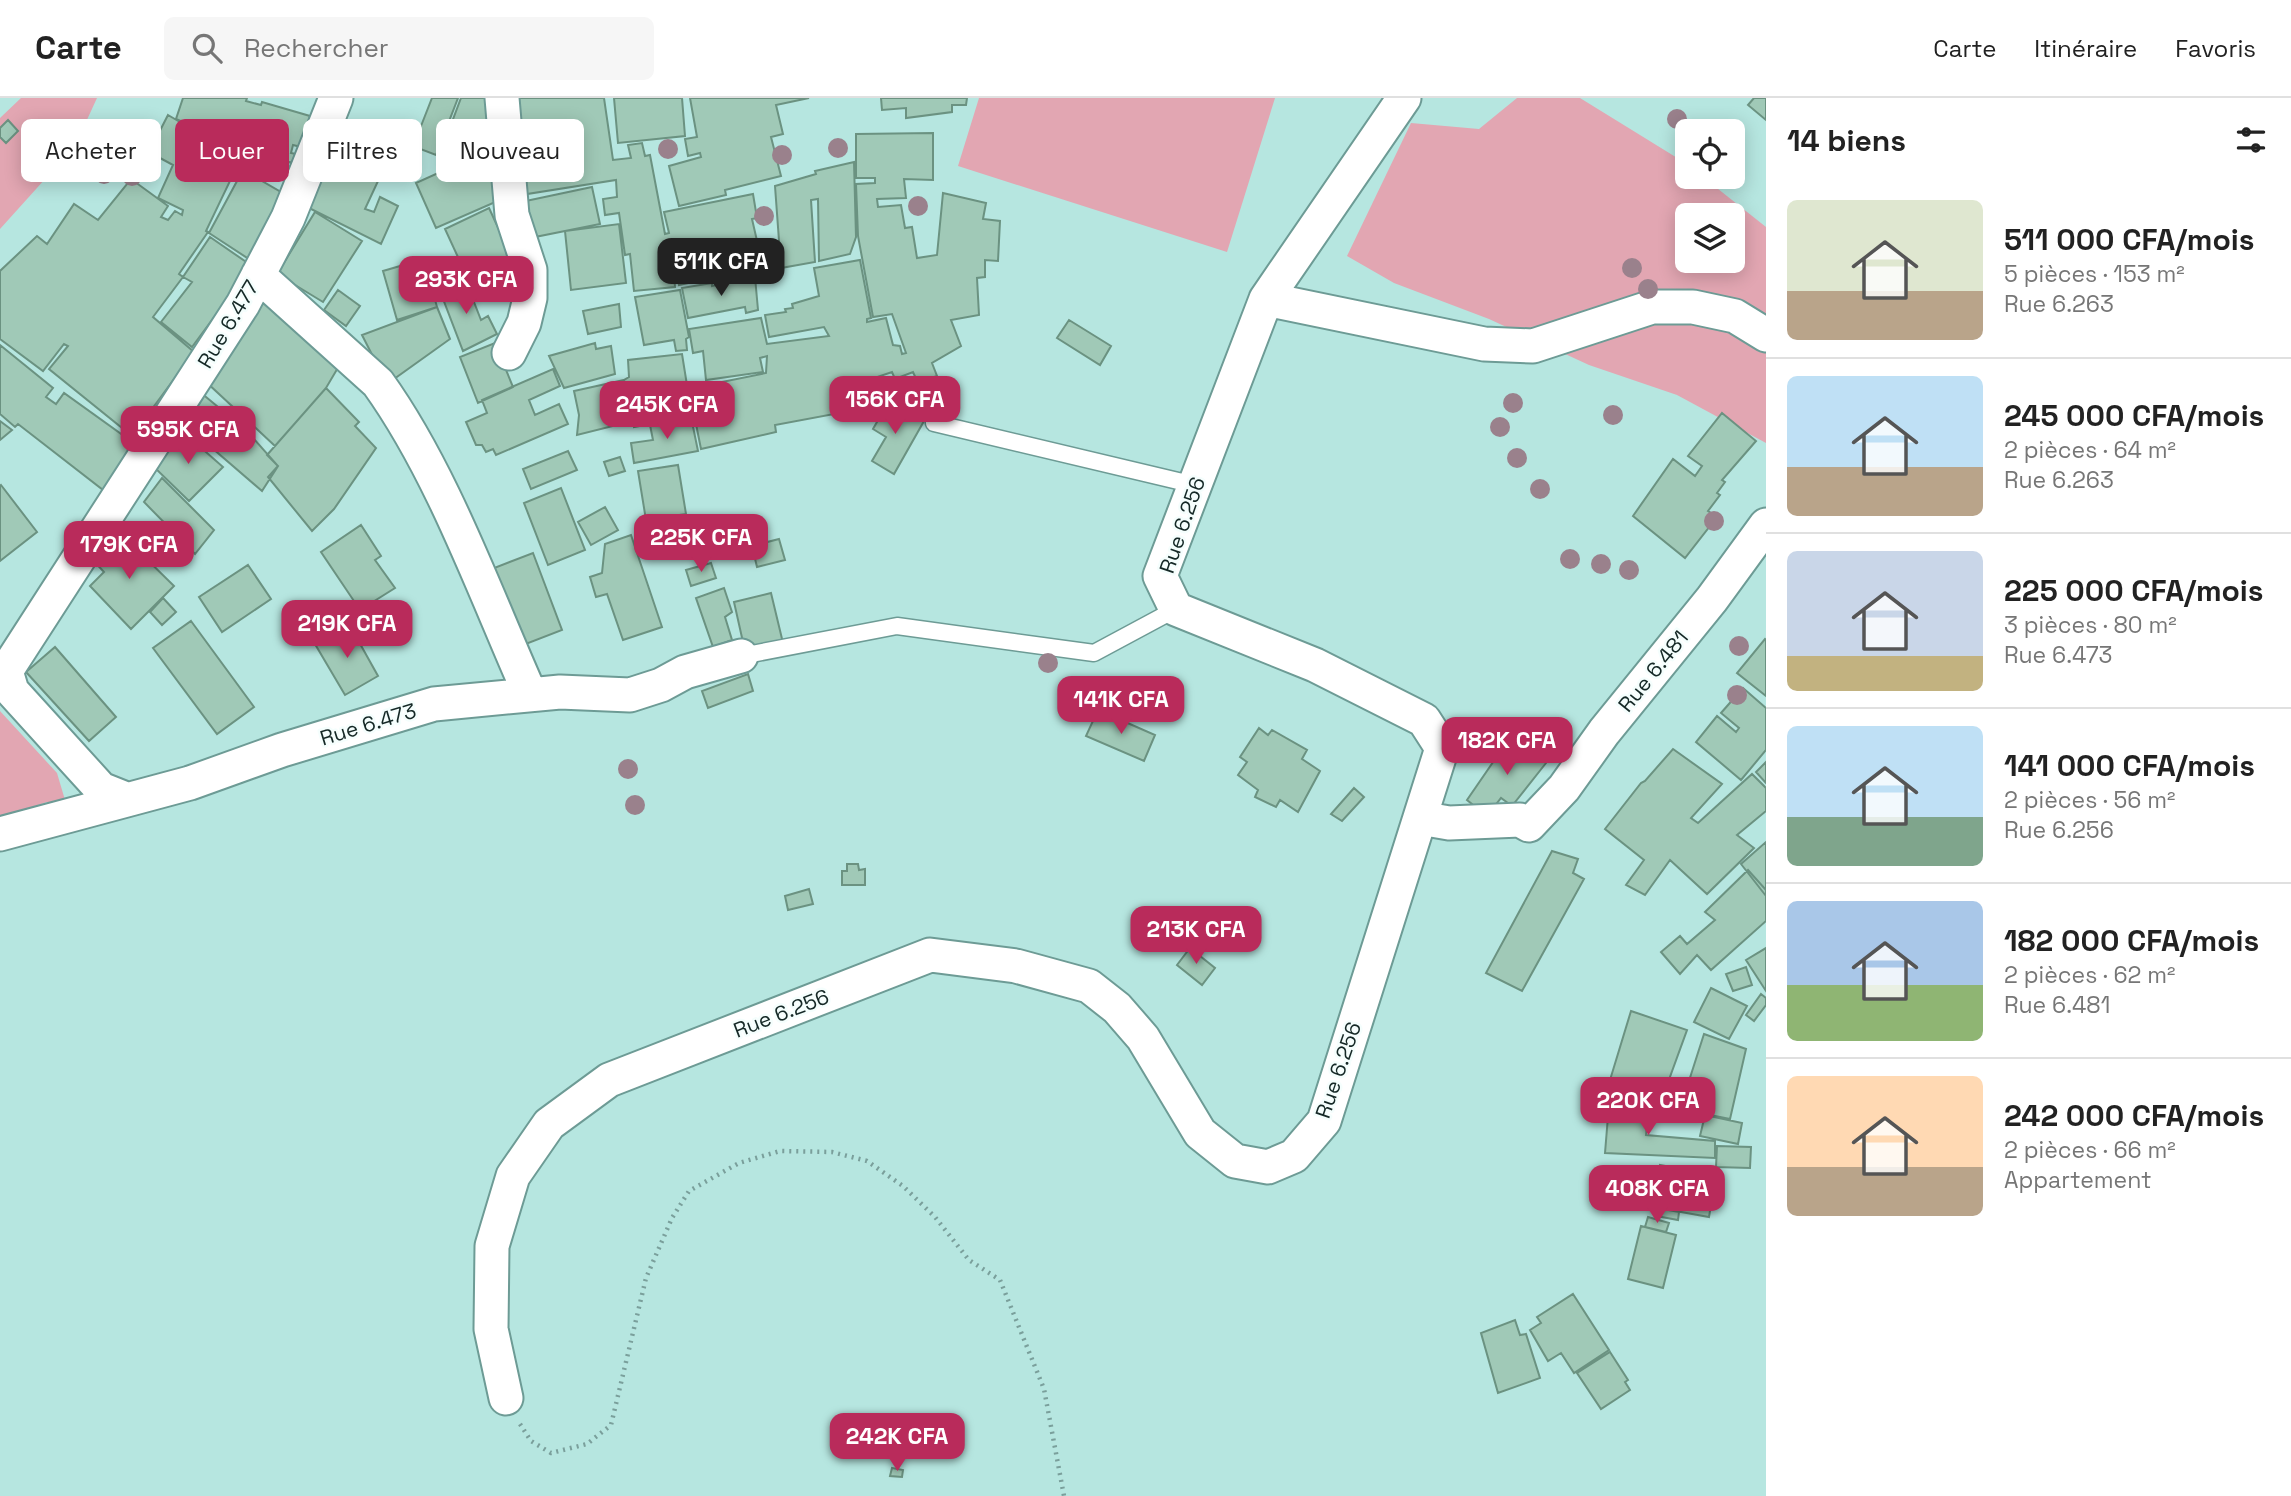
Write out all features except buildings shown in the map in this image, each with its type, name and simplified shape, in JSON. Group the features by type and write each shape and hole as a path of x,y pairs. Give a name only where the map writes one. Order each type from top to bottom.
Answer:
{"street":[{"name":"Rue 6.477","path":"3,672 165,427 258,275 288,218 336,98"},
{"path":"502,98 512,215 530,279 530,298 524,323 509,354"},
{"name":"Rue 6.256","path":"506,1398 491,1329 492,1246 513,1176 549,1124 609,1080 930,955 1016,966 1089,986 1117,1008 1143,1038 1200,1133 1235,1161 1268,1167 1294,1156 1324,1121 1442,748 1424,720 1315,664 1176,609 1160,576 1266,299 1404,98"},
{"path":"258,275 378,383 390,400 423,455 530,694"},
{"path":"1266,299 1484,344 1533,346 1652,307 1693,307 1735,316 1766,335"},
{"name":"Rue 6.481","path":"1420,818 1449,823 1520,820 1529,825 1564,788 1604,732 1712,599 1766,525"},
{"name":"Rue 6.473","path":"0,834 190,783 282,750 435,705 560,692 630,695 661,685 685,671 741,656"},
{"path":"3,672 12,691 101,789 126,799"}],"lane":[{"path":"934,423 1195,485"},
{"path":"741,656 897,626 1094,653 1176,609"}],"path":[{"path":"506,1398 531,1441 551,1453 587,1444 611,1424 646,1279 672,1218 689,1191 739,1163 779,1151 832,1152 867,1161 903,1185 935,1217 969,1260 1000,1280 1044,1389 1064,1496"}],"shaded area":[{"path":"21,98 97,98 87,119 21,119 21,182 42,182 0,229 0,118"},
{"path":"979,98 1275,98 1227,252 958,166"},
{"path":"1517,98 1580,98 1675,157 1675,189 1718,189 1736,203 1675,203 1675,273 1745,273 1745,210 1766,227 1766,443 1677,395 1589,365 1489,319 1394,283 1347,256 1411,123 1479,129"},
{"path":"0,711 57,773 65,800 61,804 47,802 0,818"}]}
